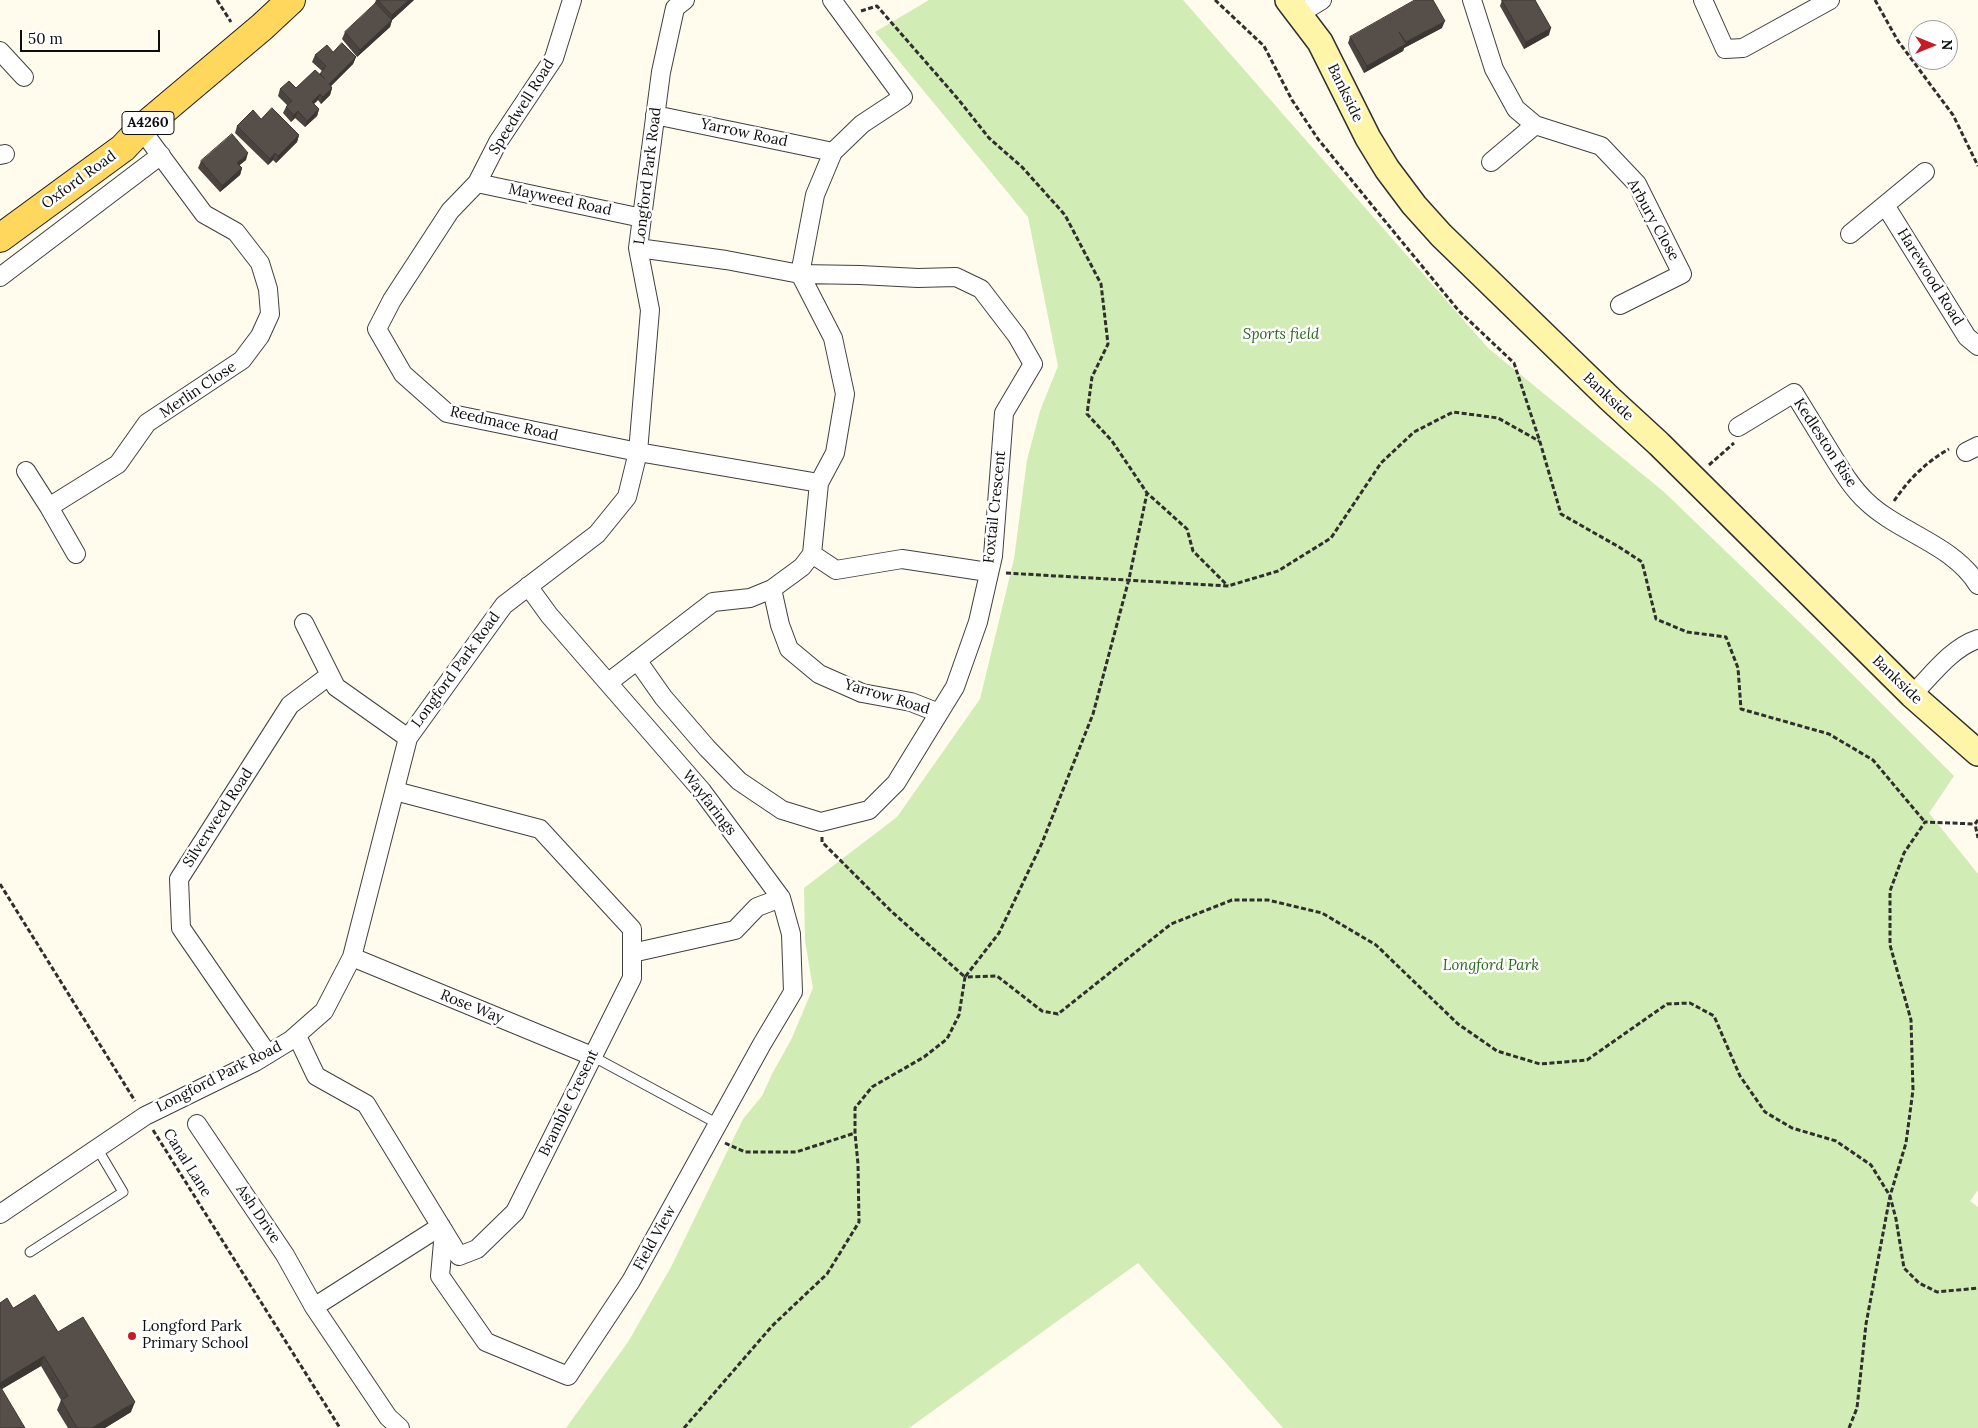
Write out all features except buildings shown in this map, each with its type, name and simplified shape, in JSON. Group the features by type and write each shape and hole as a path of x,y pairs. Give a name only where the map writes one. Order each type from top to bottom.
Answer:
{"main road":[{"name":"Oxford Road","path":"0,238 123,148 141,129 262,27 291,0"}],"street":[{"name":"Speedwell Road","path":"477,183 498,142 554,58 572,0"},
{"name":"Longford Park Road","path":"0,1214 145,1116 255,1062 297,1036 324,1010 352,957 408,738 504,605 597,534 627,497 638,452 650,310 638,248 661,72 675,8 685,0"},
{"path":"609,682 712,602 750,598 772,589 802,567 812,554 819,483 835,453 845,394 833,338 800,274 815,195 833,152 862,124 903,96 832,0"},
{"path":"1294,7 1322,0"},
{"name":"Arbury Close","path":"1472,0 1494,69 1516,109 1535,125 1601,146 1637,184 1682,274 1620,305"},
{"path":"1703,0 1725,49 1743,48 1830,0"},
{"name":"Bankside","path":"1294,7 1324,50 1368,138 1382,161 1414,205 1441,235 1693,479 1912,695 1978,753"},
{"path":"0,51 24,77"},
{"name":"Yarrow Road","path":"655,115 833,152"},
{"path":"1491,162 1535,125"},
{"name":"Merlin Close","path":"49,507 118,464 147,423 242,360 260,336 270,314 268,289 260,264 236,232 204,214 141,129"},
{"path":"0,277 161,155"},
{"path":"1850,234 1925,172"},
{"name":"Mayweed Road","path":"477,183 642,218"},
{"name":"Reedmace Road","path":"477,183 450,211 392,300 376,329 403,374 447,413 638,452"},
{"name":"Harewood Road","path":"1885,205 1967,337 1978,346"},
{"path":"638,248 726,260 800,274"},
{"name":"Foxtail Crescent","path":"800,274 956,277 982,290 1017,336 1033,364 1004,413 993,556 978,622 955,687 896,783 868,810 821,822"},
{"name":"Kedleston Rise","path":"1738,427 1794,393 1851,486 1865,501 1884,516 1946,554 1970,573 1978,585"},
{"path":"638,452 819,483"},
{"path":"26,471 76,554"},
{"path":"812,554 836,570 902,559 988,572"},
{"name":"Wayfarings","path":"528,586 549,615 702,791 781,898"},
{"name":"Yarrow Road","path":"772,589 780,625 789,649 819,674 862,692 911,702 939,713"},
{"path":"304,623 336,686 408,738"},
{"path":"1912,695 1951,655 1978,639"},
{"path":"637,660 663,697 707,748 739,781 782,810 821,822"},
{"name":"Silverweed Road","path":"267,1053 181,928 179,879 290,705 330,675"},
{"name":"Bramble Cresent","path":"297,1036 316,1076 366,1104 459,1256 477,1250 515,1212 632,978 632,929 540,830 395,791"},
{"path":"632,953 735,930 758,907 781,898"},
{"name":"Field View","path":"442,1229 440,1276 486,1342 568,1376 631,1281 762,1044 793,992 791,934 781,898"},
{"name":"Rose Way","path":"352,957 592,1056"},
{"name":"Ash Drive","path":"198,1124 285,1255 314,1307 388,1417 400,1428"},
{"path":"314,1307 442,1229"}],"lane":[{"path":"592,1056 715,1130"},
{"path":"30,1252 123,1192 97,1148"}],"path":[{"path":"217,0 231,22"},
{"path":"1215,0 1264,46 1292,100 1318,139 1459,311 1514,363 1540,442 1560,514 1642,562 1656,619 1686,632 1726,638 1738,668 1740,709 1828,734 1873,760 1925,822 1975,824"},
{"path":"1875,0 1898,42 1953,115 1978,166"},
{"path":"855,12 877,6 958,99 989,138 1022,167 1065,215 1101,284 1108,344 1092,377 1087,414 1112,442 1146,493 1187,529 1193,551 1228,586"},
{"path":"988,572 1228,586 1278,570 1331,538 1381,463 1414,432 1453,412 1498,418 1540,442"},
{"path":"1693,479 1739,438 1738,427"},
{"path":"1884,516 1903,488 1932,458 1956,445 1972,449"},
{"path":"684,1428 772,1326 827,1274 859,1222 855,1108 872,1087 924,1057 947,1039 959,1015 965,977 999,933 1042,843 1093,714 1129,579 1146,493"},
{"path":"1978,820 1975,824 1978,838"},
{"path":"821,822 822,842 891,911 965,977 997,976 1042,1011 1058,1014 1171,924 1232,900 1268,900 1322,913 1376,944 1458,1024 1496,1050 1540,1064 1587,1060 1667,1004 1690,1003 1714,1016 1740,1076 1764,1112 1792,1128 1836,1141 1871,1165 1890,1196 1904,1268 1919,1284 1937,1292 1978,1288"},
{"path":"1848,1428 1857,1408 1866,1324 1890,1196 1906,1143 1913,1090 1911,1020 1890,945 1890,891 1904,853 1925,822"},
{"name":"Canal Lane","path":"0,884 340,1428"},
{"path":"715,1130 745,1152 796,1152 855,1133"}],"green space":[{"name":"Longford Park","path":"929,0 1183,0 1488,348 1663,491 1818,640 1954,776 1929,813 1978,874 1978,1190 1970,1201 1978,1207 1978,1428 1283,1428 1138,1263 909,1428 566,1428 628,1342 671,1267 743,1119 762,1096 791,1040 813,988 805,941 804,888 897,817 980,699 1014,559 1027,460 1040,411 1058,366 1028,217 875,32"}],"place":[{"name":"Longford Park Primary School","path":"132,1336"}],"park label":[{"name":"Sports field","path":"1281,335"}]}
